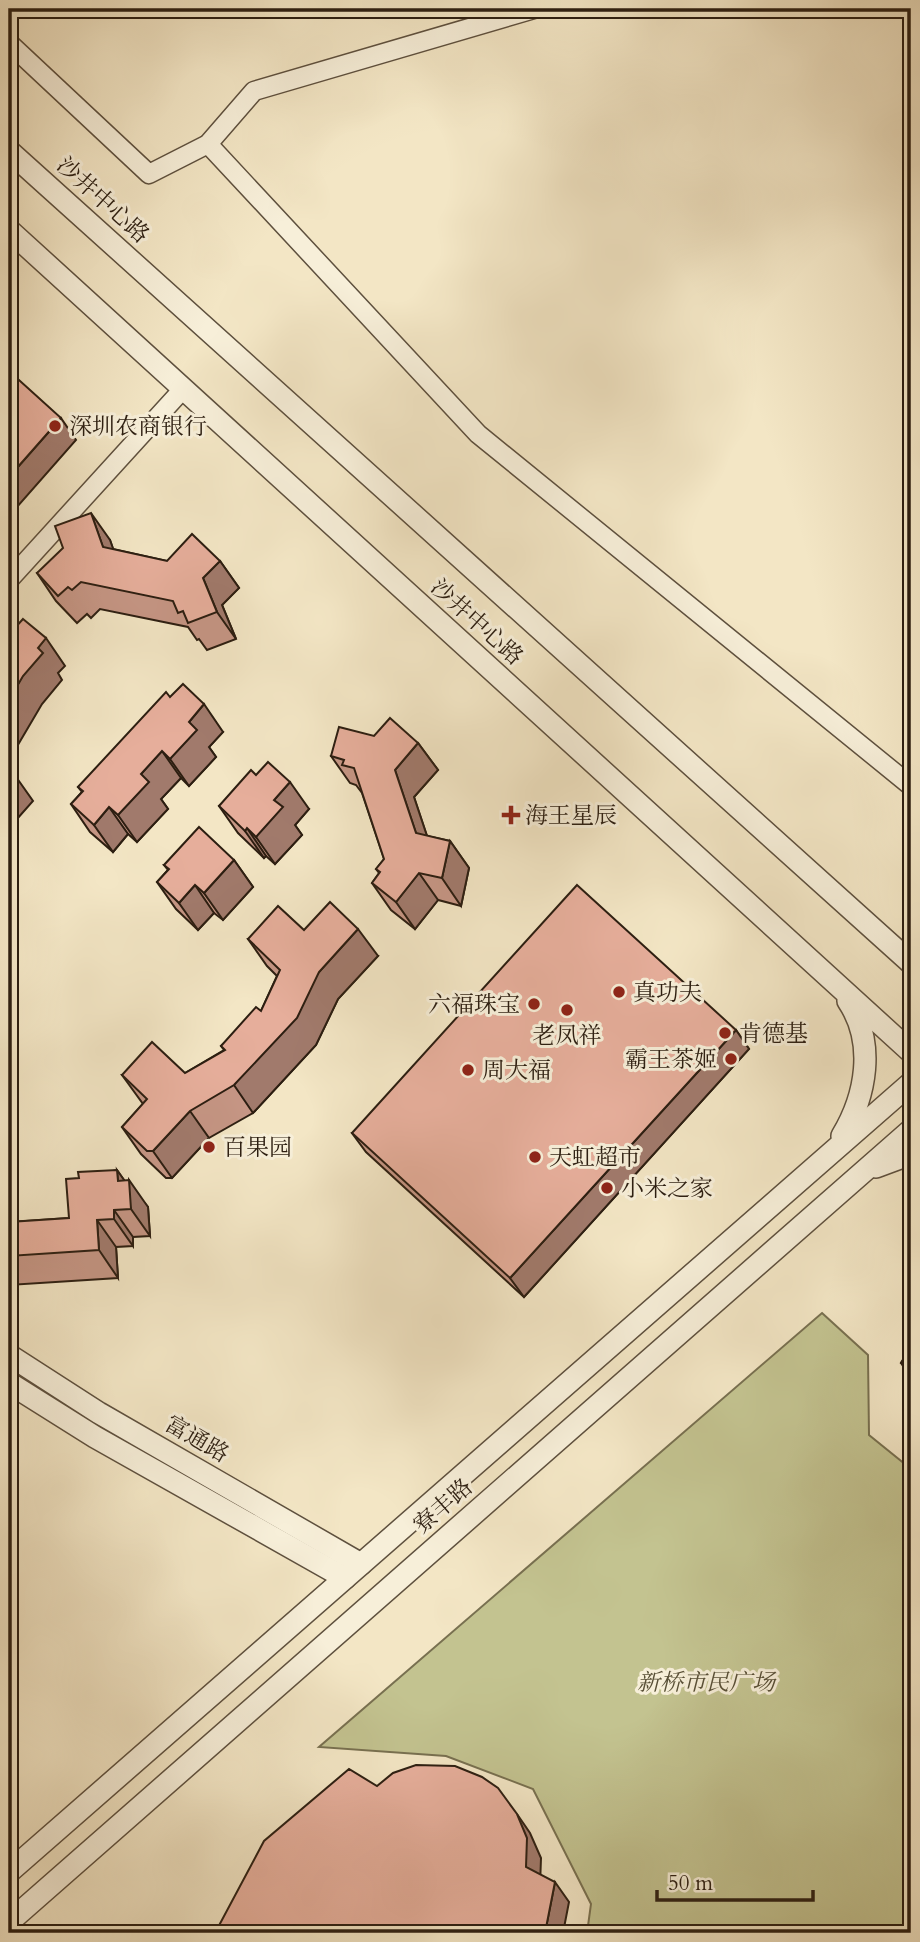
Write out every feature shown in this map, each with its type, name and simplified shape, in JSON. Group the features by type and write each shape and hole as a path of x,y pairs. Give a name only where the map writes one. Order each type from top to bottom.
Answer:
{"street":[{"path":"9,43 149,174 208,144 254,91 534,9"},
{"path":"208,144 478,434 911,786"},
{"name":"沙井中心路","path":"9,151 908,958"},
{"name":"沙井中心路","path":"9,230 911,1052"},
{"path":"9,580 183,389"},
{"path":"828,1156 860,1100 864,1072 859,1022 839,988"},
{"name":"寮丰路","path":"9,1872 911,1083"},
{"name":"寮丰路","path":"9,1922 911,1130"},
{"path":"856,1178 881,1164 911,1154"},
{"name":"富通路","path":"9,1355 99,1413 361,1564"},
{"path":"9,1383 95,1437 345,1578"}],"green space":[{"name":"新桥市民广场","path":"822,1313 868,1355 869,1435 911,1469 911,1933 587,1933 591,1904 533,1789 446,1756 319,1747"}],"building":[{"path":"9,371 61,418 9,477"},
{"path":"91,513 103,547 167,561 192,534 220,561 203,578 217,612 188,623 183,611 178,613 173,601 81,582 72,590 68,587 58,596 37,573 63,548 55,526"},
{"path":"23,619 46,638 38,648 43,653 23,676 9,700 9,626 13,630"},
{"path":"183,684 204,704 189,722 197,730 170,759 162,751 141,774 149,782 118,815 109,807 94,825 71,804 83,791 78,787 166,692 170,697"},
{"path":"390,718 418,743 395,770 416,833 450,841 442,878 419,873 396,902 372,883 380,872 376,869 384,859 354,768 342,765 344,760 331,756 339,727 374,736"},
{"path":"268,762 290,782 274,800 283,807 256,837 247,828 245,831 219,806 251,770 256,775"},
{"path":"199,827 234,860 204,893 195,885 179,903 157,882 169,869 164,865"},
{"path":"577,885 736,1030 510,1278 352,1133"},
{"path":"330,902 358,929 319,972 297,1018 234,1085 190,1111 153,1151 147,1151 122,1127 147,1099 122,1075 152,1042 185,1073 225,1050 221,1046 256,1007 261,1011 280,970 248,939 278,906 304,930"},
{"path":"117,1170 118,1181 129,1180 131,1209 114,1210 114,1219 97,1220 99,1250 9,1256 9,1222 69,1218 66,1179 79,1178 78,1172"},
{"path":"911,1347 911,1369 901,1363"},
{"path":"416,1765 455,1766 482,1777 498,1788 517,1814 527,1838 526,1867 555,1882 545,1933 215,1933 264,1841 349,1769 377,1786 393,1773"}],"place":[{"name":"深圳农商银行","path":"55,426"},
{"name":"海王星辰","path":"511,815"},
{"name":"真功夫","path":"619,992"},
{"name":"六福珠宝","path":"534,1004"},
{"name":"老凤祥","path":"567,1010"},
{"name":"肯德基","path":"725,1033"},
{"name":"霸王茶姬","path":"731,1059"},
{"name":"周大福","path":"468,1070"},
{"name":"百果园","path":"209,1147"},
{"name":"天虹超市","path":"535,1157"},
{"name":"小米之家","path":"607,1188"}]}
